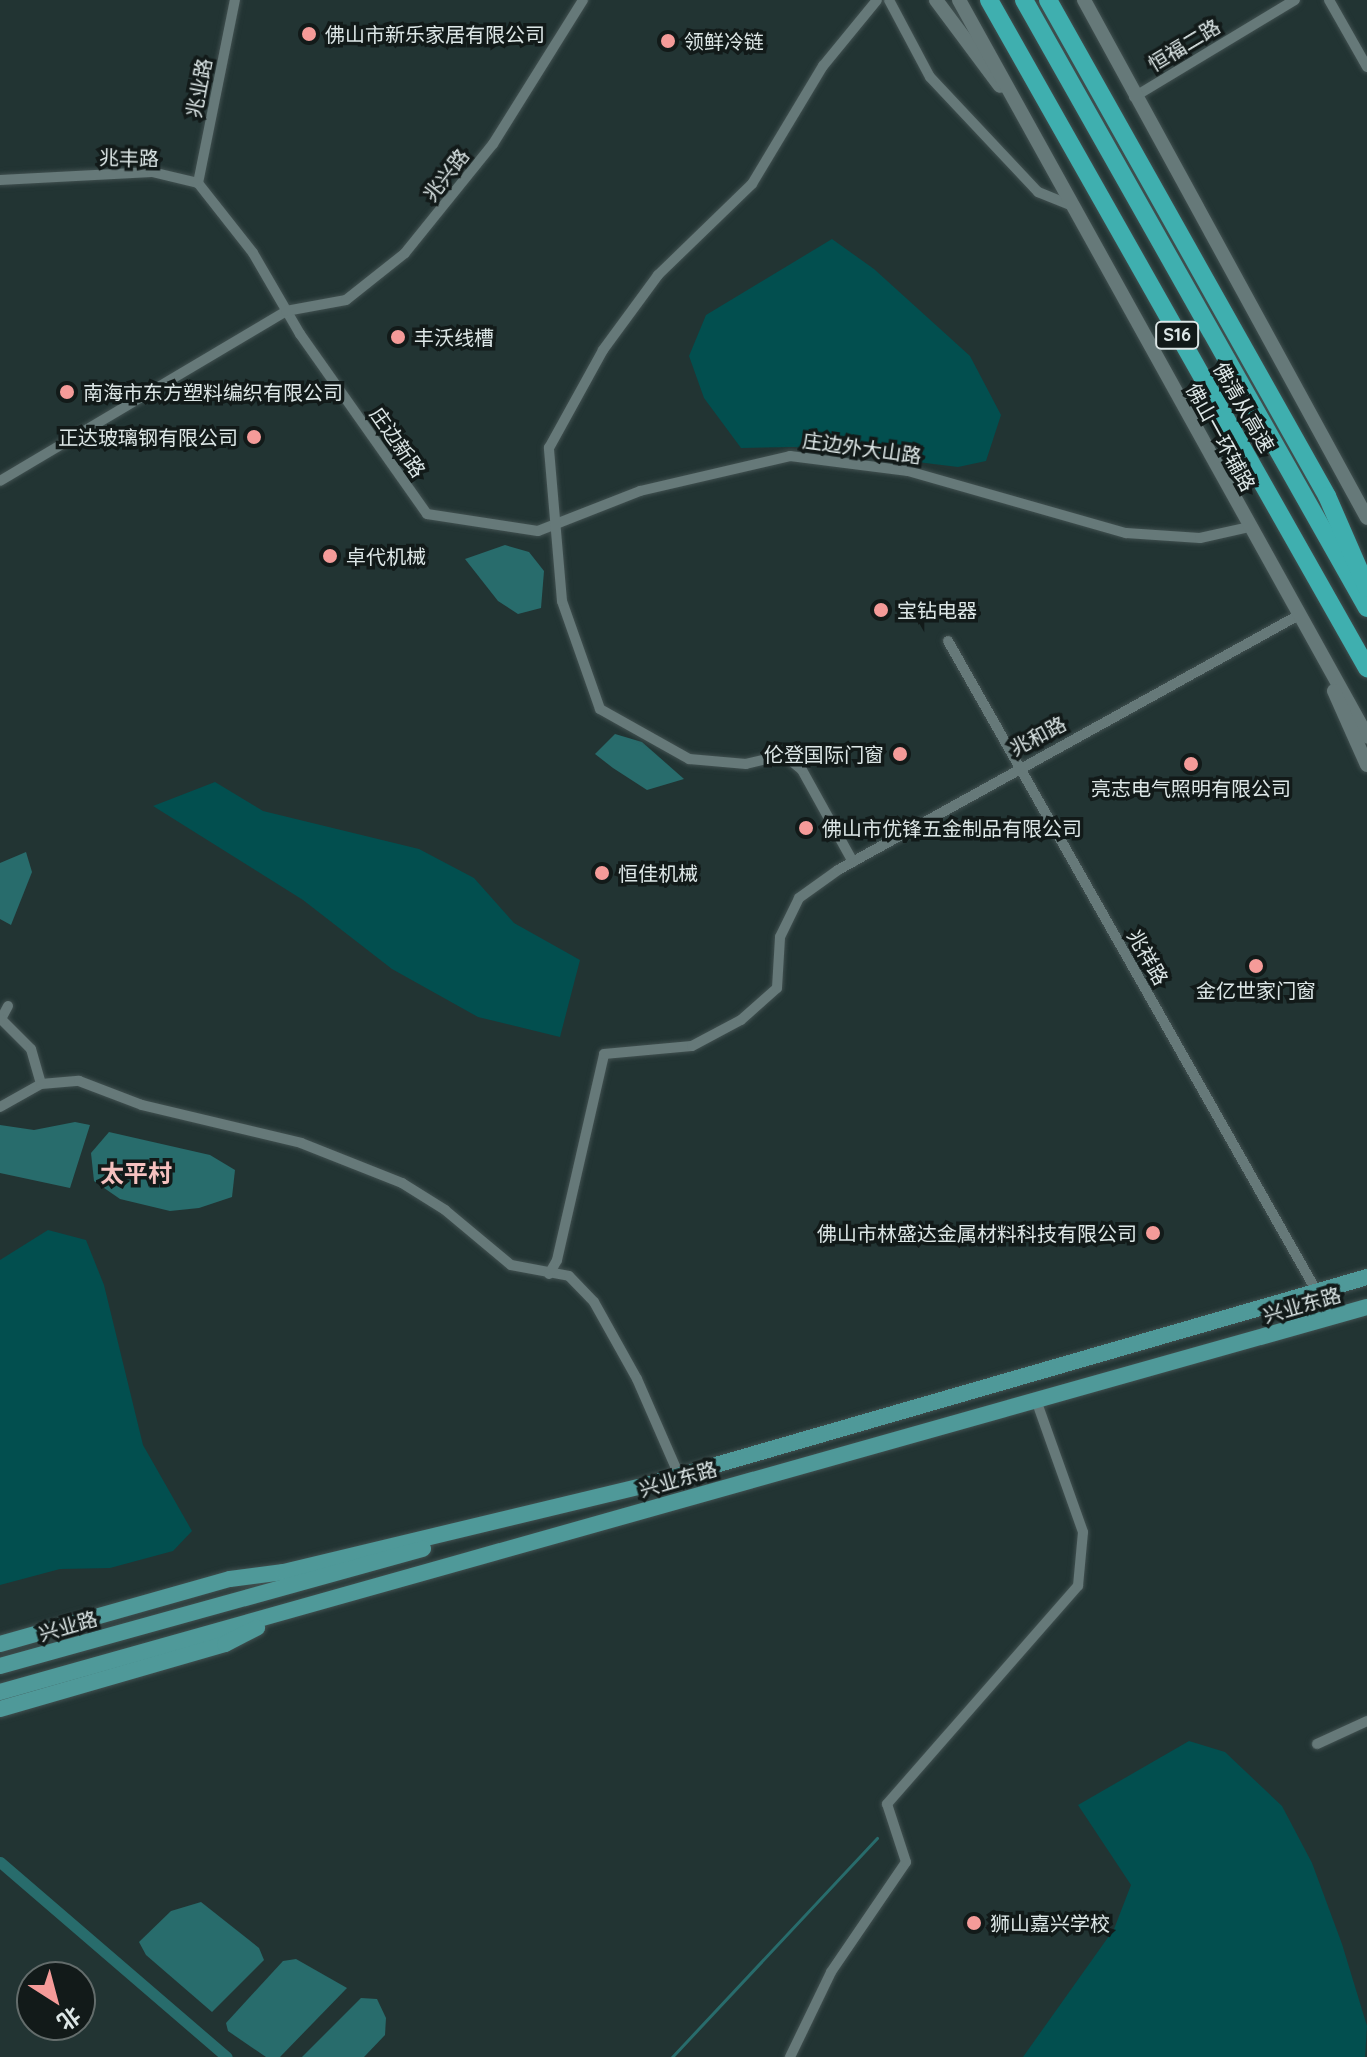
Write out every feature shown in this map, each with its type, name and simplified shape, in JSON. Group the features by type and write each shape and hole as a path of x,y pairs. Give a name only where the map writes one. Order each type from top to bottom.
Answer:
{"highway":[{"name":"佛清从高速","path":"989,0 1367,668"},
{"name":"佛清从高速","path":"1024,0 1367,608"},
{"path":"1048,0 1327,496 1367,589"}],"main road":[{"path":"936,0 1036,140"},
{"path":"959,0 1036,140"},
{"path":"1085,2 1134,97 1367,518"},
{"name":"佛山一环辅路","path":"1036,140 1367,736"},
{"name":"佛山一环辅路","path":"1327,668 1351,737 1367,765"},
{"name":"兴业东路","path":"0,1644 230,1579 284,1572 643,1486 1367,1277"},
{"name":"兴业东路","path":"0,1692 1037,1403 1367,1307"},
{"name":"兴业路","path":"0,1666 643,1486"},
{"path":"0,1709 225,1644 286,1613"}],"street":[{"name":"兆业路","path":"198,183 235,0"},
{"name":"兆兴路","path":"286,311 346,300 405,253 493,144 583,0"},
{"path":"853,862 802,770 784,755 746,764 689,759 600,709 562,601 553,525 549,448 603,350 658,275 752,184 823,66 877,0"},
{"path":"889,0 939,86 1038,192 1070,205"},
{"name":"恒福二路","path":"1134,97 1295,0"},
{"path":"1329,0 1367,67"},
{"name":"兆丰路","path":"0,180 152,172 198,183"},
{"path":"0,481 286,311 253,253 198,183"},
{"name":"庄边新路","path":"286,311 427,514"},
{"name":"庄边外大山路","path":"427,514 538,531 640,491 740,463 790,456 908,471 1126,533 1200,538 1249,527"},
{"name":"兆和路","path":"549,1274 557,1260 604,1054 692,1046 741,1020 777,988 780,937 799,898 853,862 1019,766 1299,615"},
{"name":"兆祥路","path":"948,641 1317,1292"},
{"path":"8,1006 1,1019 31,1049 41,1084"},
{"path":"0,1107 41,1084 79,1081 142,1105 301,1143 402,1183 445,1210 511,1265 569,1276 594,1302 637,1379 679,1475"},
{"path":"790,2057 831,1972 906,1862 887,1804 1078,1586 1083,1532 1037,1403"},
{"path":"1317,1744 1367,1721"}],"shaded area":[{"path":"832,239 874,269 970,356 1001,415 986,461 958,467 795,447 741,448 704,398 689,356 706,315"},
{"path":"505,545 529,552 544,571 541,608 518,614 498,601 465,559"},
{"path":"615,734 642,742 684,779 647,790 613,768 595,754"},
{"path":"215,782 263,811 419,849 474,878 514,923 580,960 560,1037 478,1017 392,969 303,900 153,806"},
{"path":"26,852 32,872 11,925 0,919 0,863"},
{"path":"75,1122 90,1125 70,1188 0,1173 0,1125 34,1130"},
{"path":"109,1132 210,1155 235,1170 232,1197 199,1208 170,1211 120,1199 94,1181 91,1153"},
{"path":"48,1230 86,1240 104,1285 143,1445 192,1531 173,1551 110,1568 60,1569 0,1585 0,1260"},
{"path":"1189,1741 1225,1752 1282,1806 1312,1863 1342,1944 1367,2026 1365,2057 1023,2057 1114,1929 1131,1885 1078,1805"},
{"path":"201,1902 259,1948 264,1960 212,2012 146,1955 139,1942 171,1911"},
{"path":"296,1959 347,1988 280,2057 266,2057 228,2031 226,2023 283,1961"},
{"path":"361,1998 377,1999 386,2018 385,2035 364,2057 302,2057"}],"waterway":[{"path":"672,2057 877,1838"},
{"path":"0,1862 227,2057"}],"place":[{"name":"佛山市新乐家居有限公司","path":"309,34"},
{"name":"领鲜冷链","path":"668,41"},
{"name":"丰沃线槽","path":"398,337"},
{"name":"南海市东方塑料编织有限公司","path":"67,392"},
{"name":"正达玻璃钢有限公司","path":"254,437"},
{"name":"卓代机械","path":"330,556"},
{"name":"宝钻电器","path":"881,610"},
{"name":"伦登国际门窗","path":"900,754"},
{"name":"亮志电气照明有限公司","path":"1191,764"},
{"name":"佛山市优锋五金制品有限公司","path":"806,828"},
{"name":"恒佳机械","path":"602,873"},
{"name":"金亿世家门窗","path":"1256,966"},
{"name":"佛山市林盛达金属材料科技有限公司","path":"1153,1233"},
{"name":"狮山嘉兴学校","path":"974,1923"}],"district":[{"name":"太平村","path":"136,1174"}]}
